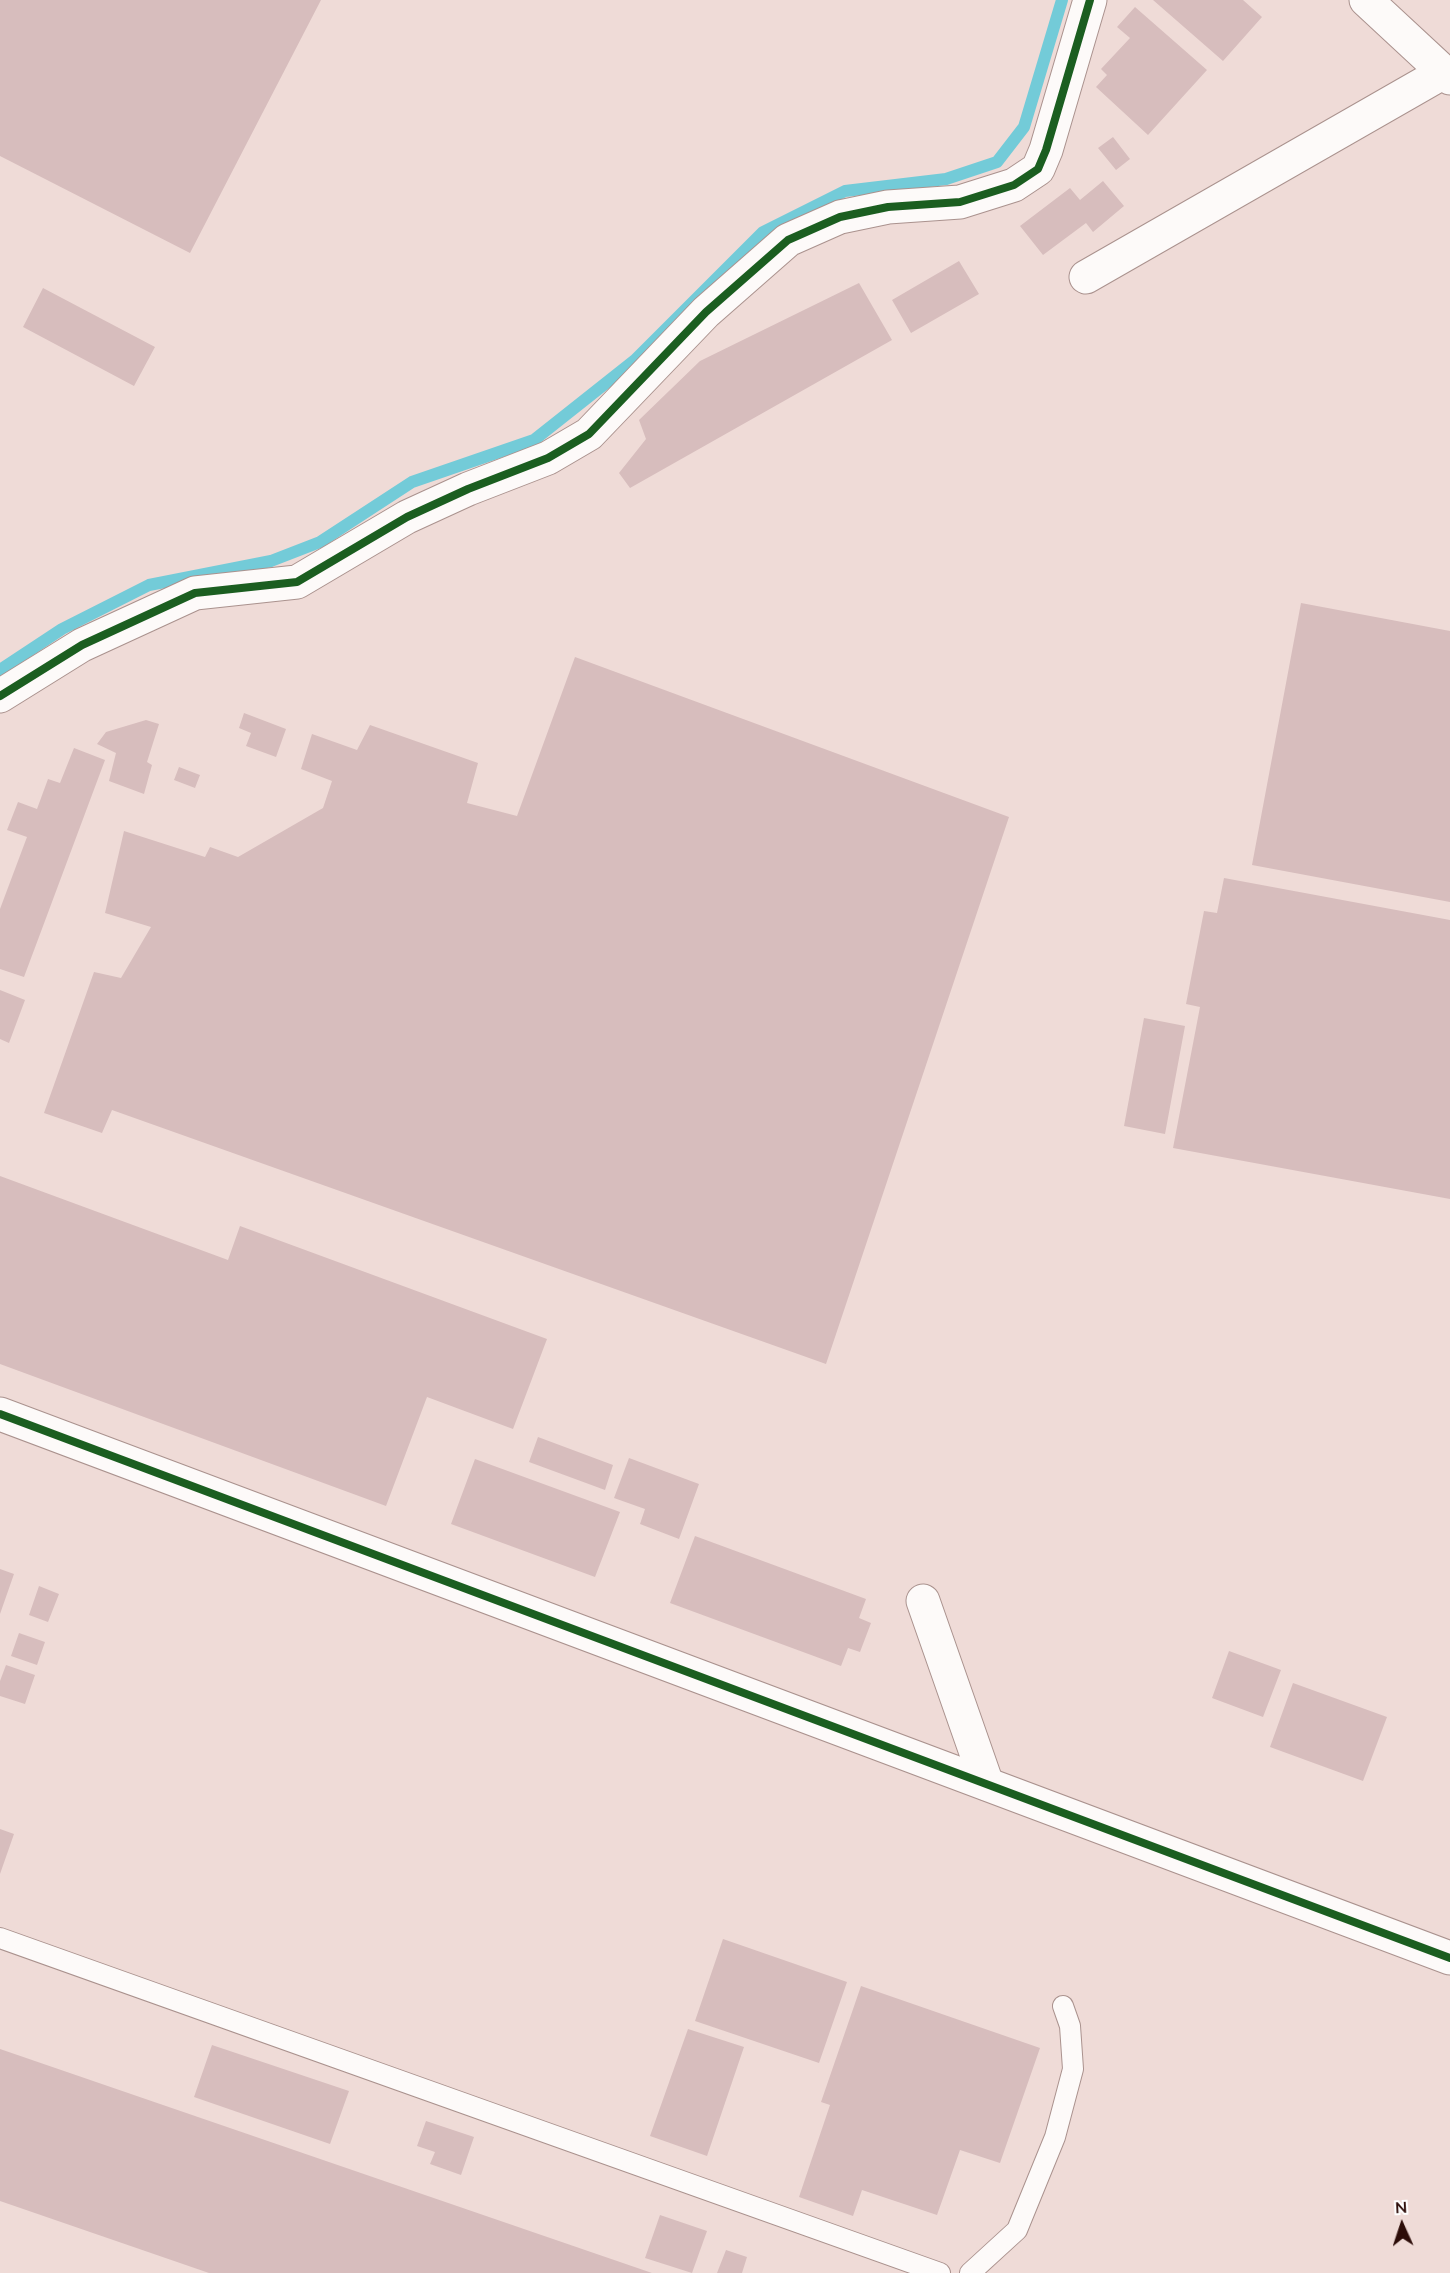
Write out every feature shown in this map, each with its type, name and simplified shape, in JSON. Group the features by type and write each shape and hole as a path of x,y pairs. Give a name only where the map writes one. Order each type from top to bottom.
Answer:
{"street":[{"path":"0,696 82,645 195,592 297,582 407,517 468,489 548,458 589,434 706,312 788,240 840,217 888,207 960,201 1014,185 1038,169 1046,150 1090,0"},
{"path":"1086,277 1447,75 1366,0"},
{"path":"0,1414 1450,1958"},
{"path":"923,1601 987,1784"}],"lane":[{"path":"0,1938 940,2273"},
{"path":"970,2273 1017,2230 1055,2138 1073,2069 1070,2026 1062,2006"}],"building":[{"path":"0,0 321,0 190,253 0,156"},
{"path":"1153,0 1243,0 1262,17 1223,61"},
{"path":"1135,7 1207,70 1148,135 1096,87 1107,75 1101,69 1130,38 1117,27"},
{"path":"1113,137 1130,159 1116,170 1098,148"},
{"path":"1103,181 1124,206 1093,232 1086,223 1043,255 1020,226 1070,188 1080,200"},
{"path":"959,261 979,294 911,333 892,300"},
{"path":"859,283 892,340 630,488 619,473 646,439 639,420 700,361"},
{"path":"43,288 155,347 134,386 23,327"},
{"path":"1301,603 1450,631 1450,902 1252,865"},
{"path":"575,657 1009,817 826,1364 112,1110 102,1133 44,1113 94,972 121,978 151,927 105,913 124,831 205,857 210,847 238,857 323,808 332,781 301,769 312,734 357,750 370,725 478,763 467,803 517,816"},
{"path":"244,713 286,729 276,757 246,746 251,733 239,728"},
{"path":"146,720 159,724 147,762 152,765 144,794 109,781 116,753 97,744 106,732"},
{"path":"74,748 105,760 24,977 0,969 0,909 27,837 7,830 18,802 37,809 48,779 60,783"},
{"path":"179,767 200,775 195,788 174,780"},
{"path":"1224,878 1450,920 1450,1199 1173,1148 1200,1007 1186,1004 1204,911 1217,913"},
{"path":"0,990 25,1000 9,1043 0,1039"},
{"path":"1144,1018 1185,1026 1165,1134 1124,1126"},
{"path":"0,1176 228,1260 240,1226 547,1339 513,1429 427,1397 386,1506 0,1364"},
{"path":"538,1437 613,1465 605,1490 529,1462"},
{"path":"629,1458 699,1484 679,1539 640,1524 645,1509 614,1498"},
{"path":"475,1459 620,1512 595,1577 451,1524"},
{"path":"695,1536 866,1599 859,1618 871,1623 860,1652 848,1648 841,1666 670,1603"},
{"path":"0,1569 14,1574 0,1614"},
{"path":"39,1586 59,1594 48,1622 29,1615"},
{"path":"19,1633 45,1642 37,1665 11,1656"},
{"path":"1229,1651 1281,1670 1263,1717 1212,1698"},
{"path":"6,1665 35,1675 25,1704 0,1696 0,1681"},
{"path":"1293,1683 1387,1717 1363,1781 1270,1747"},
{"path":"0,1829 14,1834 0,1874"},
{"path":"723,1939 847,1982 819,2063 695,2021"},
{"path":"861,1986 1040,2048 1000,2163 960,2150 937,2215 862,2190 853,2216 799,2197 830,2105 821,2102"},
{"path":"688,2029 744,2047 707,2156 650,2136"},
{"path":"212,2045 349,2091 330,2144 194,2097"},
{"path":"0,2049 652,2273 209,2273 0,2201"},
{"path":"426,2121 474,2137 461,2175 430,2164 435,2152 417,2146"},
{"path":"660,2215 707,2231 692,2273 645,2258"},
{"path":"726,2250 747,2257 742,2273 717,2273"}],"waterway":[{"path":"0,670 62,629 149,585 271,561 320,542 412,482 534,440 635,360 763,232 845,191 946,179 997,162 1024,127 1062,0"}],"cycle path":[{"path":"0,696 82,645 195,593 297,582 407,517 468,489 548,458 589,434 706,312 788,240 840,217 888,207 960,202 1014,185 1038,169 1046,150 1090,0"},
{"path":"0,1414 1450,1958"}]}
